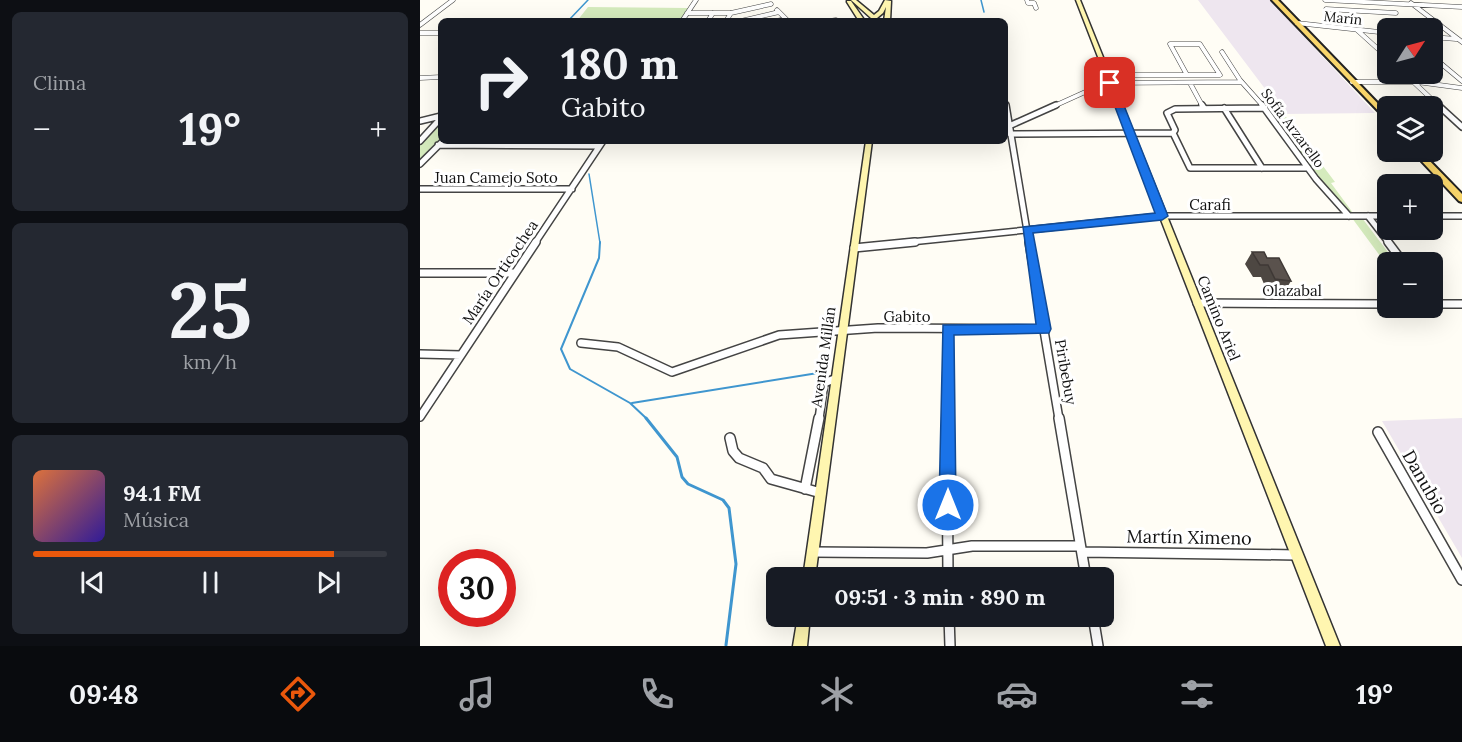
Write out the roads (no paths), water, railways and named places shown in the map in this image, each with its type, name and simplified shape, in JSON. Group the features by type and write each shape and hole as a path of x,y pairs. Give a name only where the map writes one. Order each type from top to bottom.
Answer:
{"main road":[{"path":"1275,0 1377,108"},
{"path":"1427,162 1462,199"}],"street":[{"path":"420,25 453,0"},
{"path":"684,18 696,0"},
{"path":"848,0 860,18"},
{"path":"853,0 872,18"},
{"path":"875,18 887,0"},
{"path":"886,18 887,0"},
{"path":"1027,0 1028,3 1034,3 1036,8"},
{"name":"Camino Ariel","path":"1078,0 1333,646"},
{"path":"1325,0 1462,7"},
{"path":"1407,0 1460,41"},
{"path":"1354,1 1365,11"},
{"path":"687,13 731,13 769,2 785,18"},
{"path":"1326,9 1396,13"},
{"path":"754,18 779,12"},
{"path":"710,18 713,13"},
{"path":"728,18 731,13"},
{"name":"Marín","path":"1297,23 1377,32"},
{"path":"1357,30 1377,48"},
{"path":"420,33 438,33"},
{"path":"1443,39 1460,41"},
{"path":"1107,75 1188,75 1221,73 1200,44 1170,44 1188,75"},
{"name":"Sofía Arzarello","path":"1222,52 1242,82 1265,108 1308,168 1348,216"},
{"path":"1443,65 1462,81"},
{"path":"420,78 438,77"},
{"path":"1010,130 1105,83 1242,82"},
{"path":"1352,82 1377,82"},
{"path":"1190,83 1204,108"},
{"path":"1415,84 1462,127"},
{"path":"1429,84 1462,88"},
{"path":"1265,108 1204,108 1170,110 1167,113 1175,130 1173,134 1190,168 1308,168"},
{"path":"1224,108 1262,168"},
{"path":"420,121 438,118"},
{"name":"Piribebuy","path":"1008,118 1084,567"},
{"path":"420,141 438,120"},
{"path":"1010,130 1173,134"},
{"path":"420,164 440,144"},
{"name":"María Orticochea","path":"420,417 601,144"},
{"name":"Avenida Millán","path":"811,567 868,144"},
{"name":"Juan Camejo Soto","path":"420,189 572,189"},
{"name":"Carafi","path":"854,248 1162,216 1377,216"},
{"path":"1368,216 1395,252"},
{"path":"1443,216 1462,216"},
{"path":"420,273 515,273"},
{"name":"Olazabal","path":"1197,303 1377,304"},
{"path":"1443,303 1462,304"},
{"name":"Gabito","path":"581,343 618,347 672,372 771,337 843,329 1044,329"},
{"path":"948,329 948,567"},
{"path":"420,354 461,355"},
{"path":"805,489 815,446 824,383 837,378"},
{"name":"Danubio","path":"1378,432 1462,580"},
{"path":"730,438 733,451 739,458 763,468 771,479 821,493"},
{"name":"Martín Ximeno","path":"813,552 927,553 972,546 1297,555"},
{"path":"800,646 803,627"},
{"path":"949,627 950,646"},
{"path":"1095,627 1098,646"}],"waterway":[{"path":"571,18 588,0"},
{"path":"981,0 984,12"},
{"path":"589,174 600,243"},
{"path":"600,243 599,258 561,349 570,369 630,403 646,418"},
{"path":"632,403 824,372"},
{"path":"646,418 677,457 682,477 688,484 723,500 729,508 736,564 726,645"}]}
